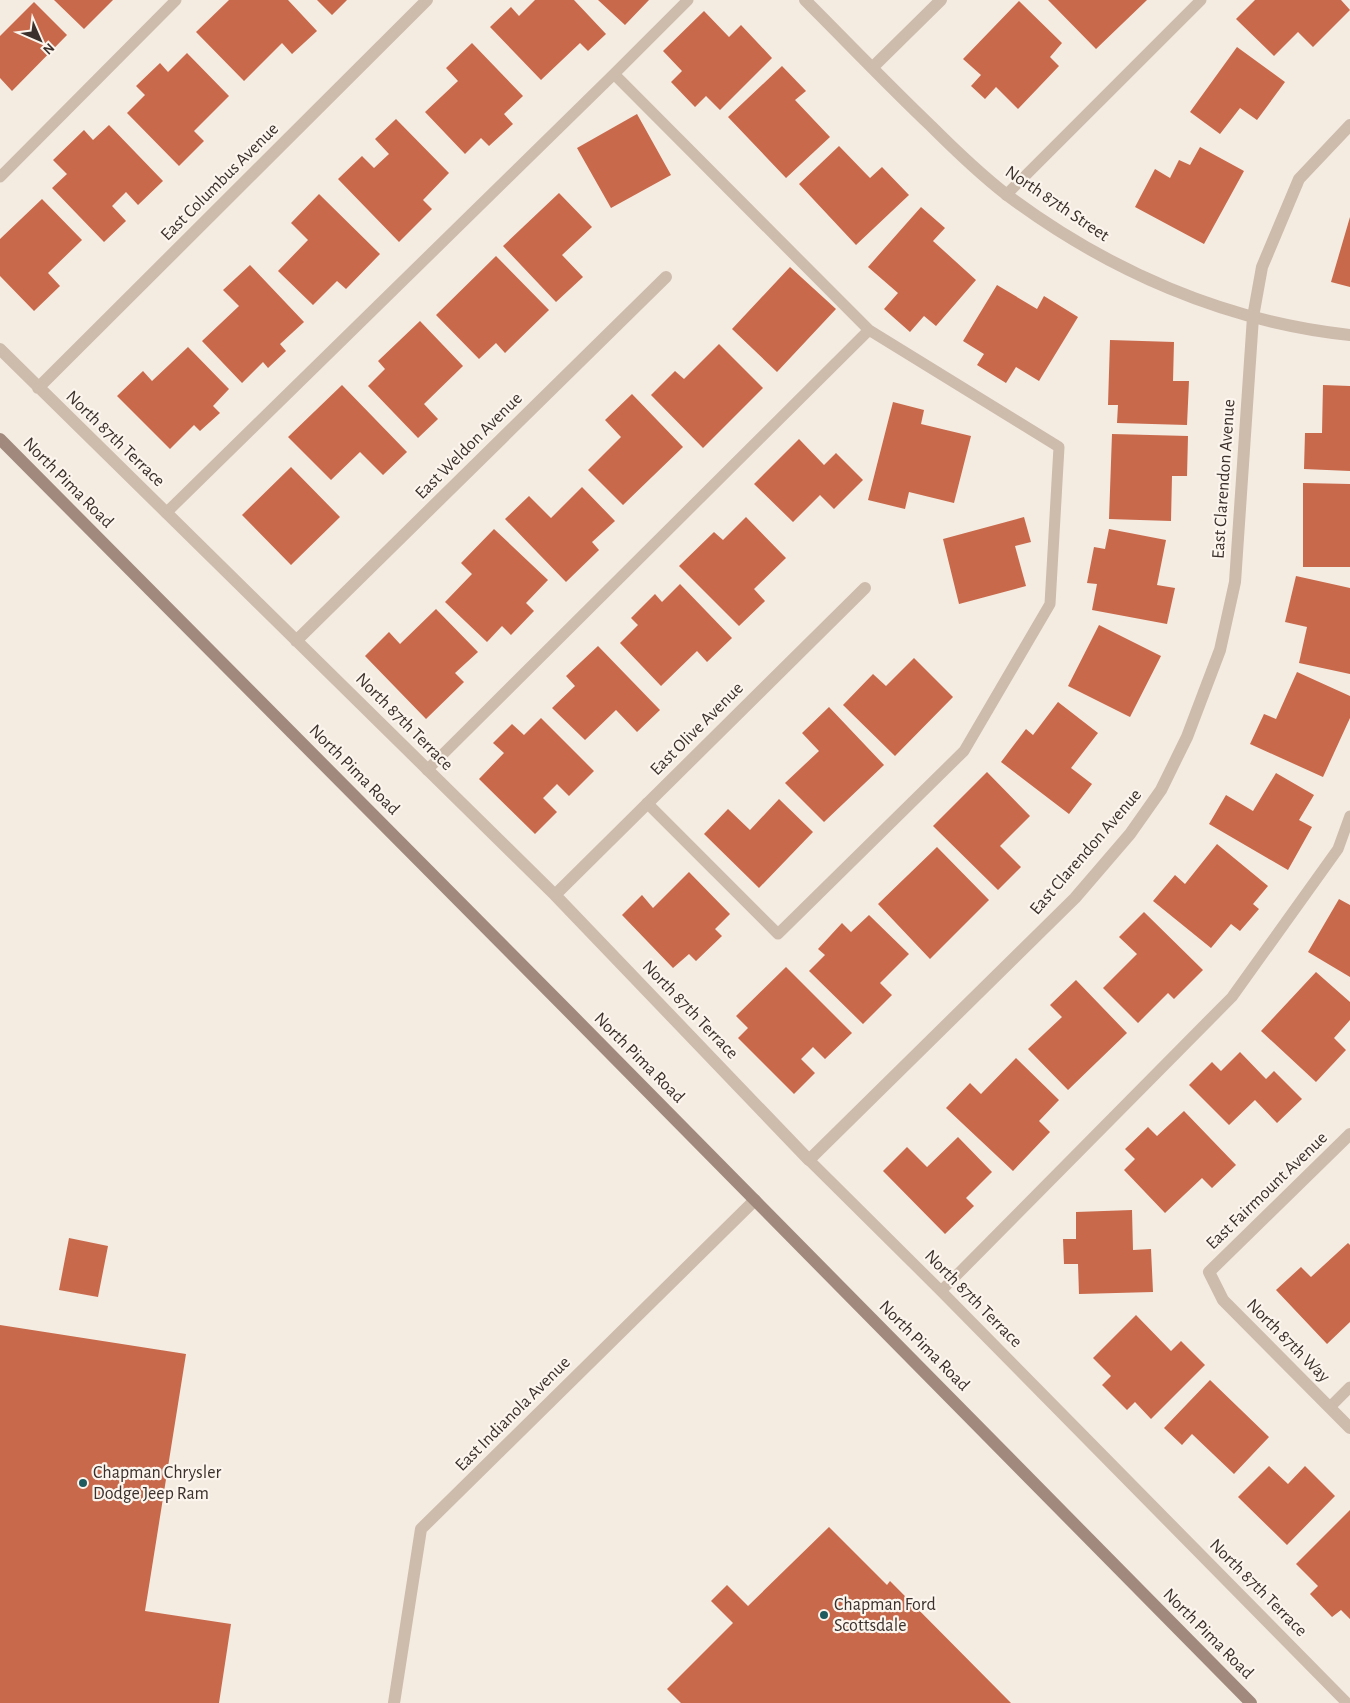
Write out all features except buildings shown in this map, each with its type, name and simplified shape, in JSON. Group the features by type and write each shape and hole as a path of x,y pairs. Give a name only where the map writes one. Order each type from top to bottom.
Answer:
{"main road":[{"name":"North Pima Road","path":"0,439 1251,1703"}],"street":[{"name":"East Columbus Avenue","path":"38,388 428,0"},
{"name":"North 87th Street","path":"805,0 966,160 1006,195 1074,240 1143,278 1208,303 1253,317 1314,331 1350,335"},
{"path":"872,68 940,0"},
{"name":"East Clarendon Avenue","path":"809,1160 1075,898 1130,834 1162,790 1187,737 1220,650 1235,582 1253,317 1262,267 1299,179 1350,125"},
{"name":"East Weldon Avenue","path":"296,641 666,277"},
{"name":"North 87th Terrace","path":"0,350 554,895 809,1160"},
{"name":"East Olive Avenue","path":"554,895 865,588"},
{"name":"East Fairmount Avenue","path":"1209,1272 1350,1134"},
{"name":"East Indianola Avenue","path":"394,1703 421,1529 755,1200"},
{"name":"North 87th Way","path":"1209,1272 1223,1300 1350,1428"}],"lane":[{"path":"0,177 176,0"},
{"path":"166,513 688,0"},
{"path":"1006,195 1201,0"},
{"path":"614,74 869,330 1059,447 1050,604 964,751 778,934 647,803"},
{"path":"427,770 869,330"},
{"path":"941,1291 1232,997 1338,849 1350,816"},
{"name":"North 87th Terrace","path":"809,1160 941,1291 1346,1703"},
{"path":"1330,1407 1350,1387"}],"place":[{"name":"Chapman Chrysler Dodge Jeep Ram","path":"83,1483"},
{"name":"Chapman Ford Scottsdale","path":"824,1615"}]}
